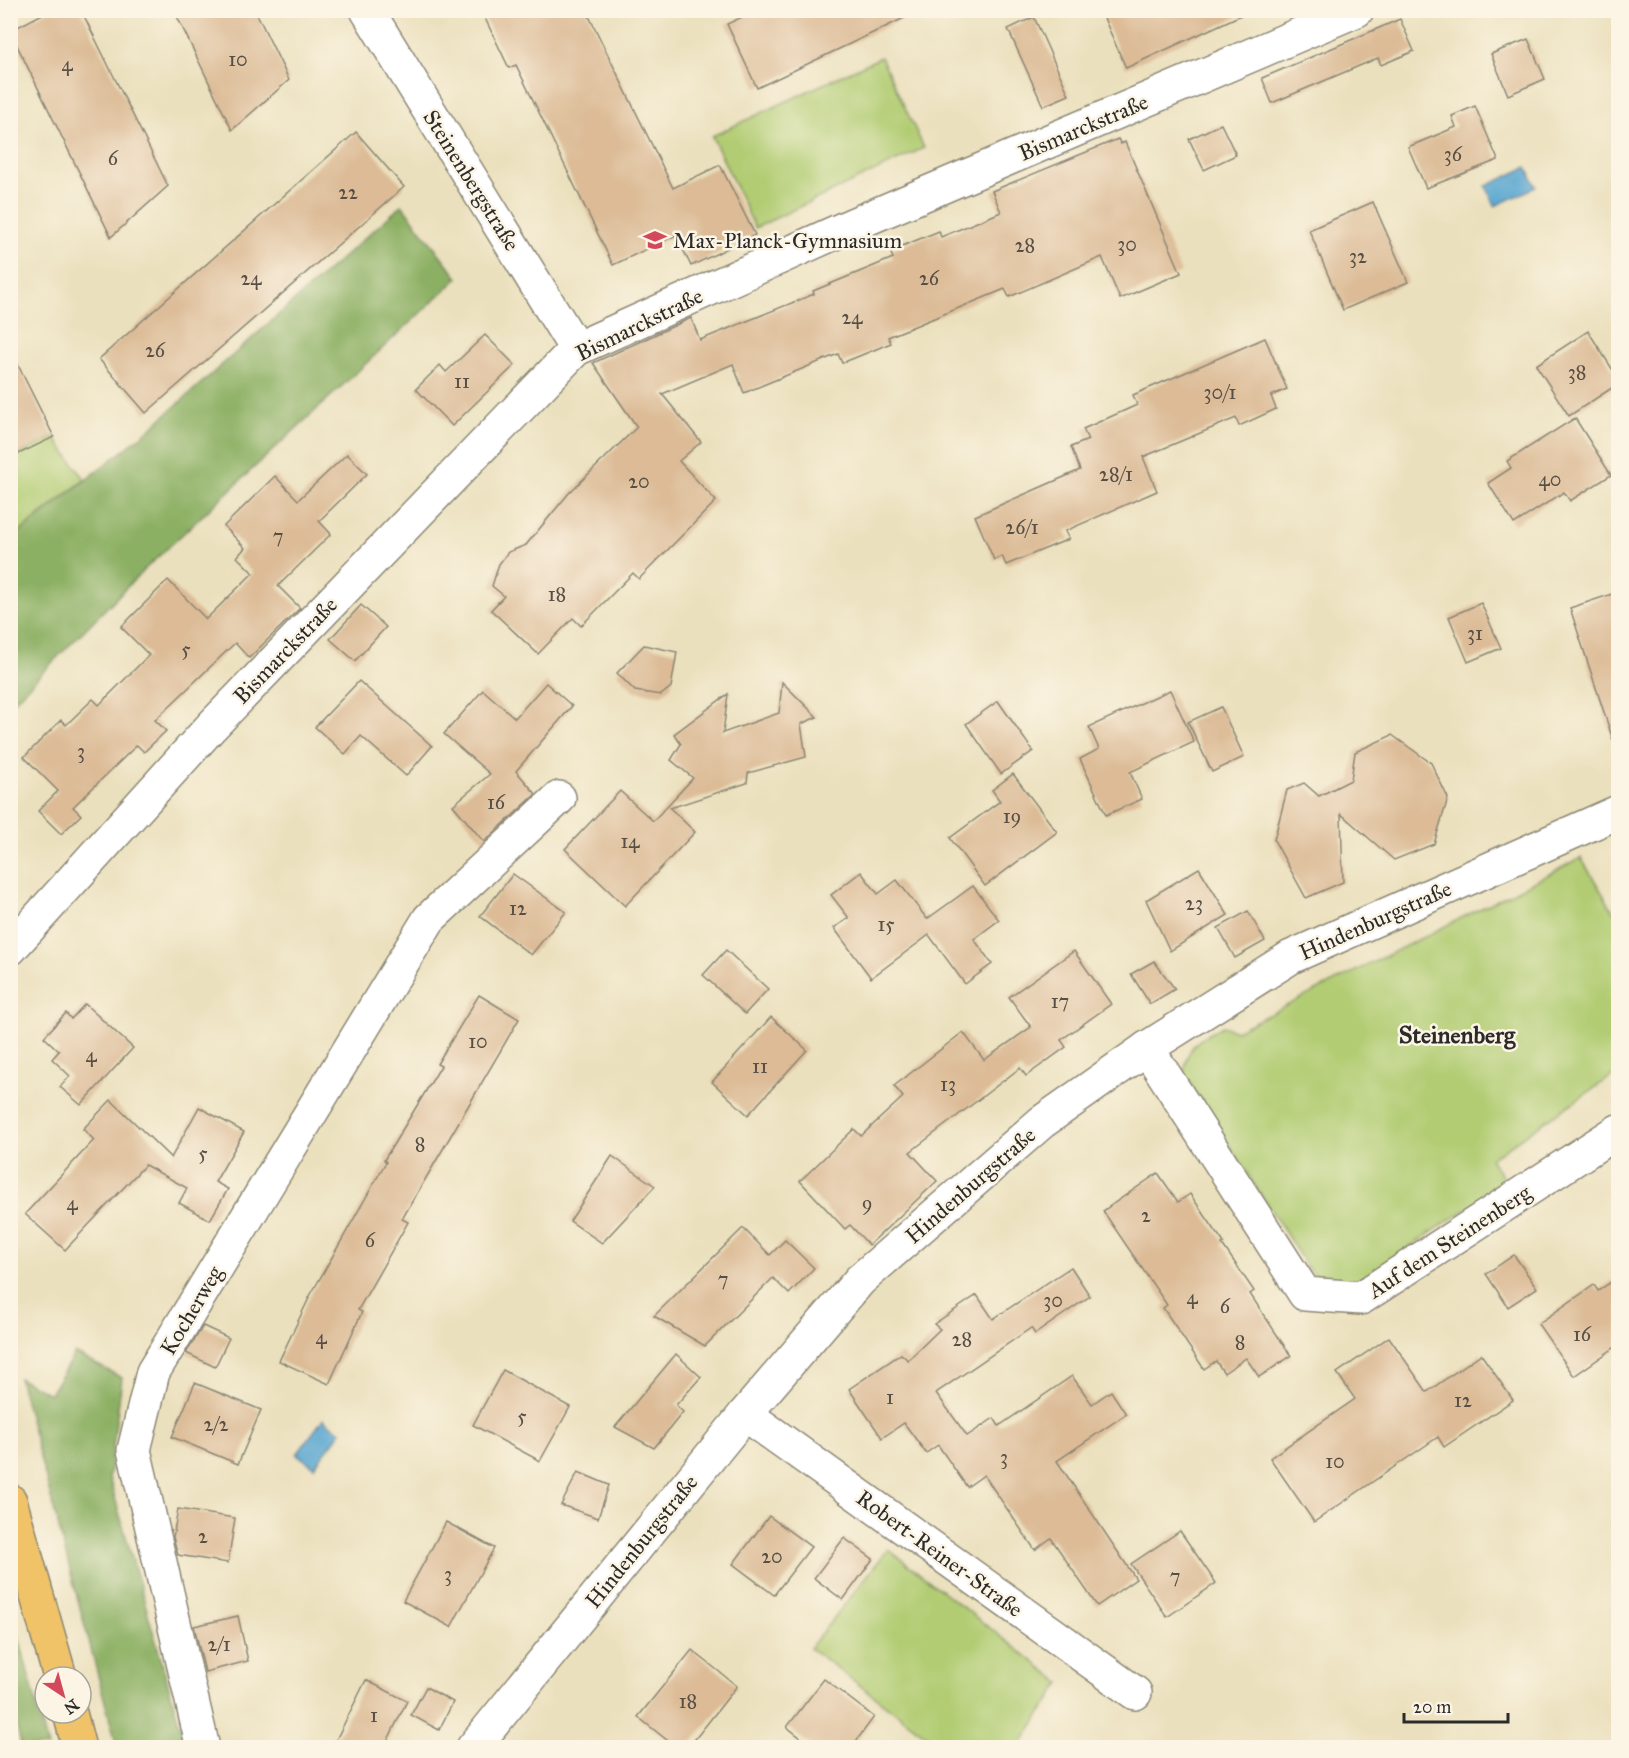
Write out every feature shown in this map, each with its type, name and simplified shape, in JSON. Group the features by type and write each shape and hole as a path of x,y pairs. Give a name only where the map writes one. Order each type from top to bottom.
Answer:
{"main road":[{"path":"10,1501 57,1665"},
{"path":"73,1725 79,1748"}],"street":[{"name":"Steinenbergstraße","path":"367,10 576,350"},
{"name":"Bismarckstraße","path":"10,949 211,727 576,350 852,225 1357,10"},
{"name":"Kocherweg","path":"203,1748 134,1450 153,1372 429,919 559,798"},
{"name":"Hindenburgstraße","path":"473,1748 745,1414 860,1280 1042,1122 1147,1048 1291,957 1618,812"},
{"name":"Auf dem Steinenberg","path":"1147,1048 1305,1293 1361,1298 1618,1131"},
{"name":"Robert-Reiner-Straße","path":"745,1414 1135,1694"}],"green space":[{"path":"881,57 924,148 755,228 712,136"},
{"path":"402,205 458,278 145,569 11,704 11,539 144,434"},
{"path":"54,437 85,479 11,539 11,458"},
{"path":"1581,858 1618,919 1618,1072 1490,1159 1506,1182 1353,1285 1328,1283 1309,1270 1184,1074 1191,1049 1201,1039 1223,1026 1236,1031"},
{"path":"75,1353 122,1378 109,1477 186,1747 117,1747 19,1378 50,1394"},
{"path":"888,1549 1061,1683 1019,1747 942,1747 810,1648"},
{"path":"10,1608 33,1691 33,1725 42,1725 48,1747 22,1747 11,1706"}],"water":[{"path":"1527,167 1536,187 1495,206 1486,186"},
{"path":"323,1419 341,1432 314,1467 297,1454"}],"building":[{"path":"50,10 81,10 168,186 111,237 10,31"},
{"path":"174,10 255,10 289,80 232,130"},
{"path":"481,10 586,10 673,188 720,165 755,235 691,266 676,235 613,265 516,65 509,68"},
{"path":"757,10 921,10 757,88 727,24"},
{"path":"1121,10 1252,10 1126,68 1104,18"},
{"path":"1034,17 1069,95 1043,106 1008,29"},
{"path":"1400,19 1414,51 1381,65 1378,58 1272,103 1262,78"},
{"path":"1528,39 1545,79 1508,95 1491,54"},
{"path":"1475,106 1498,160 1426,188 1408,147 1456,127 1452,116"},
{"path":"1221,124 1236,155 1204,170 1189,139"},
{"path":"356,132 404,187 146,413 99,359"},
{"path":"1118,139 1121,144 1125,142 1181,273 1120,299 1102,257 1009,297 1005,289 888,337 891,343 842,363 838,354 744,393 733,364 662,394 701,442 679,461 716,501 639,579 633,573 581,626 573,618 538,654 491,610 504,596 492,586 499,564 508,552 526,545 569,493 637,427 593,363 691,318 700,340 814,294 813,291 893,258 890,251 939,231 941,237 1001,212 992,191"},
{"path":"1373,202 1408,282 1343,310 1309,230"},
{"path":"1588,331 1618,378 1618,384 1569,416 1536,365"},
{"path":"485,335 515,365 452,426 416,389 440,365 446,372"},
{"path":"1265,338 1287,389 1271,396 1276,409 1239,426 1236,418 1143,457 1157,491 1065,531 1069,539 1006,565 1002,556 994,560 975,516 1080,470 1071,447 1088,440 1083,429 1137,405 1133,395"},
{"path":"10,349 54,437 10,458"},
{"path":"1575,418 1611,475 1570,501 1564,492 1514,524 1488,483 1511,468 1507,461"},
{"path":"347,454 367,474 319,521 331,534 278,586 300,608 249,658 235,643 155,720 166,731 144,752 137,745 73,807 81,815 61,834 38,811 58,791 24,757 61,720 66,725 93,699 99,705 149,655 121,627 168,580 206,619 253,573 237,557 245,548 224,526 275,476 298,500"},
{"path":"1618,592 1618,740 1613,740 1570,608"},
{"path":"1481,603 1501,648 1468,662 1449,617"},
{"path":"361,605 386,627 355,661 330,639"},
{"path":"644,645 677,652 671,687 661,695 635,691 617,673"},
{"path":"359,681 432,746 406,776 361,736 345,754 315,727"},
{"path":"782,682 817,717 801,724 806,757 748,773 747,783 670,808 695,832 625,906 565,849 620,791 653,821 693,778 671,760 681,744 674,734 728,694 723,733 779,713"},
{"path":"546,683 572,706 516,771 536,794 484,842 453,805 490,774 444,734 483,690 515,718"},
{"path":"1170,690 1194,742 1130,772 1142,799 1106,815 1080,759 1099,749 1089,727"},
{"path":"998,701 1033,751 1001,774 966,724"},
{"path":"1221,707 1244,757 1212,772 1188,722"},
{"path":"1392,735 1431,763 1448,798 1434,844 1394,860 1341,814 1343,882 1306,898 1274,840 1287,790 1304,783 1319,796 1351,780 1355,752"},
{"path":"1013,774 1057,832 985,886 950,838 1000,801 992,790"},
{"path":"1199,868 1228,915 1170,951 1146,900"},
{"path":"861,872 878,894 897,880 927,919 973,886 999,920 974,939 992,964 965,984 929,935 871,978 834,928 849,918 831,895"},
{"path":"513,874 566,912 531,955 480,916"},
{"path":"1248,911 1265,941 1235,958 1218,928"},
{"path":"726,950 768,989 745,1014 703,975"},
{"path":"1074,951 1111,1004 1061,1040 1066,1047 1026,1076 1020,1068 910,1152 937,1181 869,1245 850,1225 845,1229 800,1181 854,1129 861,1136 903,1097 894,1086 963,1032 984,1060 1031,1027 1009,997"},
{"path":"1154,961 1175,989 1150,1004 1131,974"},
{"path":"479,995 519,1019 402,1219 408,1222 358,1310 362,1312 329,1384 279,1361 310,1296 386,1162 384,1160 441,1066 437,1064"},
{"path":"85,1004 133,1048 81,1105 60,1087 70,1076 52,1059 59,1051 44,1037 66,1013 71,1019"},
{"path":"771,1017 807,1050 748,1115 712,1082"},
{"path":"111,1100 171,1158 199,1107 244,1132 215,1182 228,1189 210,1220 179,1203 187,1188 145,1165 65,1250 25,1214 94,1140 83,1129"},
{"path":"612,1156 655,1186 602,1243 570,1221"},
{"path":"1158,1173 1178,1202 1190,1194 1254,1291 1250,1294 1291,1356 1259,1377 1246,1358 1224,1373 1216,1361 1204,1369 1163,1308 1167,1305 1103,1211"},
{"path":"743,1228 770,1255 785,1240 814,1268 789,1294 773,1278 705,1346 654,1316"},
{"path":"1514,1255 1537,1288 1508,1307 1486,1274"},
{"path":"1071,1267 1090,1296 1035,1334 1031,1328 936,1393 967,1436 994,1418 999,1426 1072,1376 1092,1404 1111,1391 1126,1414 1057,1461 1136,1579 1097,1606 1051,1538 1035,1550 984,1475 967,1487 938,1445 926,1453 904,1423 882,1438 849,1389 901,1354 908,1360 940,1329 934,1324 977,1295 993,1319"},
{"path":"1618,1277 1618,1345 1574,1376 1538,1324 1594,1285 1598,1291"},
{"path":"203,1326 229,1338 215,1367 186,1353"},
{"path":"1389,1337 1427,1392 1481,1354 1513,1400 1444,1447 1438,1437 1314,1522 1270,1458 1355,1399 1337,1373"},
{"path":"676,1354 701,1377 676,1405 683,1412 654,1448 615,1427"},
{"path":"503,1370 570,1407 540,1461 473,1425"},
{"path":"195,1383 261,1410 238,1464 172,1437"},
{"path":"578,1472 609,1485 598,1518 561,1505"},
{"path":"178,1509 235,1518 228,1563 178,1555 173,1537"},
{"path":"769,1516 811,1547 774,1595 733,1564"},
{"path":"446,1522 494,1548 451,1627 403,1601"},
{"path":"1180,1531 1216,1583 1167,1617 1131,1564"},
{"path":"844,1538 873,1559 843,1600 814,1578"},
{"path":"238,1616 248,1661 205,1672 194,1626"},
{"path":"692,1650 737,1686 688,1748 677,1748 638,1717"},
{"path":"824,1679 874,1717 851,1748 814,1748 787,1727"},
{"path":"366,1680 407,1701 384,1748 332,1748"},
{"path":"426,1687 453,1702 439,1730 411,1715"}],"place":[{"name":"Max-Planck-Gymnasium","path":"655,240"}],"district":[{"name":"Steinenberg","path":"1457,1035"}]}
